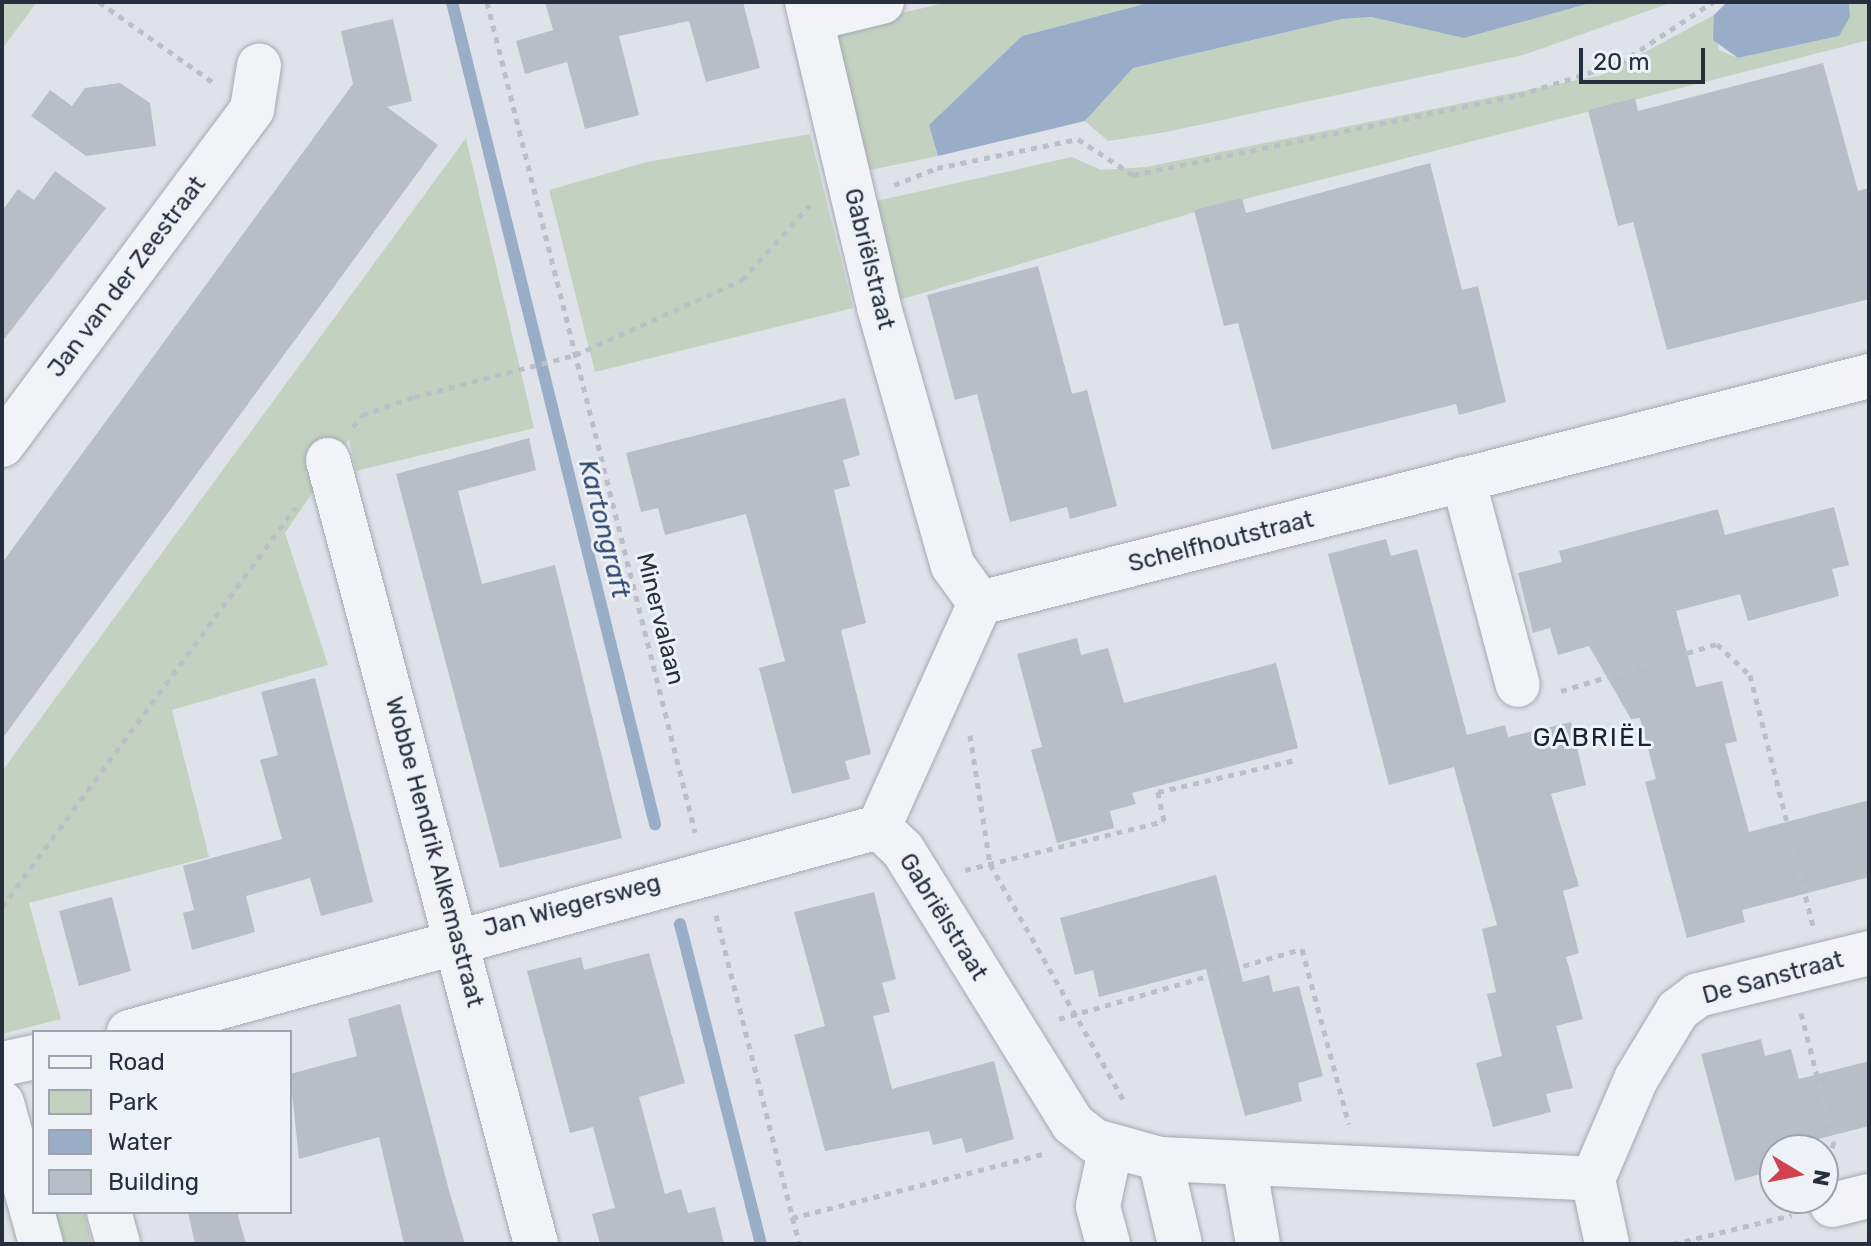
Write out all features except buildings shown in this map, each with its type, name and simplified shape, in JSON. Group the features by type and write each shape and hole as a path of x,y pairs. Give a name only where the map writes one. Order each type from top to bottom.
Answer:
{"street":[{"path":"809,11 882,2"},
{"name":"Gabriëlstraat","path":"809,11 853,194 953,566 980,603"},
{"name":"Jan van der Zeestraat","path":"2,445 252,109 259,66"},
{"name":"Schelfhoutstraat","path":"980,603 1869,376"},
{"name":"Wobbe Hendrik Alkemastraat","path":"328,460 458,937 536,1244"},
{"path":"1463,479 1518,685"},
{"path":"879,827 980,603"},
{"name":"Gabriëlstraat","path":"879,827 921,881 1073,1124 1103,1144 1160,1159 1593,1179"},
{"name":"Jan Wiegersweg","path":"136,1030 458,937 704,870 879,827"},
{"name":"De Sanstraat","path":"1593,1179 1636,1079 1678,1010 1698,995 1869,953"},
{"path":"2,1064 32,1057"},
{"path":"2,1103 32,1211"},
{"path":"1103,1144 1098,1206 1108,1244"},
{"path":"1160,1159 1180,1244"},
{"path":"1244,1163 1258,1244"},
{"path":"1593,1179 1607,1244"},
{"path":"33,1214 41,1244"},
{"path":"110,1214 118,1244"}],"path":[{"path":"99,2 252,109"},
{"name":"Minervalaan","path":"487,2 799,1244"},
{"path":"2,907 362,415 575,355 742,280 804,207 1078,139 1133,175 1519,95 1620,63 1713,2"},
{"path":"1518,685 1536,699 1717,644 1750,675 1807,969 1834,1142 1827,1163 1851,1200 1673,1244"},
{"path":"969,728 990,864 1073,1015 1160,1159"},
{"path":"921,881 1164,821 1158,792 1295,760"},
{"path":"1016,1031 1302,949 1362,1169"},
{"path":"792,1218 1103,1144"}],"green space":[{"path":"2,2 37,2 2,49"},
{"path":"948,2 1152,2 1022,36 929,125 938,156 865,171 831,30"},
{"path":"1594,2 1673,2 1523,55 1166,132 1108,141 1085,121 1133,68 1342,19 1371,17 1464,38"},
{"path":"1849,2 1869,2 1869,40 1195,212 896,301 872,202 1072,157 1101,170 1146,167 1602,75 1714,15 1719,50 1738,58 1839,36"},
{"path":"810,134 853,308 595,372 549,190 647,162"},
{"path":"466,138 534,428 356,471 349,439 285,533 328,665 172,710 209,857 29,903 61,1019 2,1034 2,771"},
{"path":"46,1214 84,1214 92,1244 54,1244"}],"water":[{"path":"1152,2 1594,2 1464,38 1371,17 1342,19 1133,68 1085,121 938,156 929,125 1022,36"},
{"path":"1727,2 1849,2 1850,17 1839,36 1738,58 1713,40 1714,15"}],"waterway":[{"name":"Kartongraft","path":"452,2 655,824"},
{"name":"Kartongraft","path":"680,924 761,1244"}],"district":[{"name":"GABRIËL","path":"1593,738"}]}
